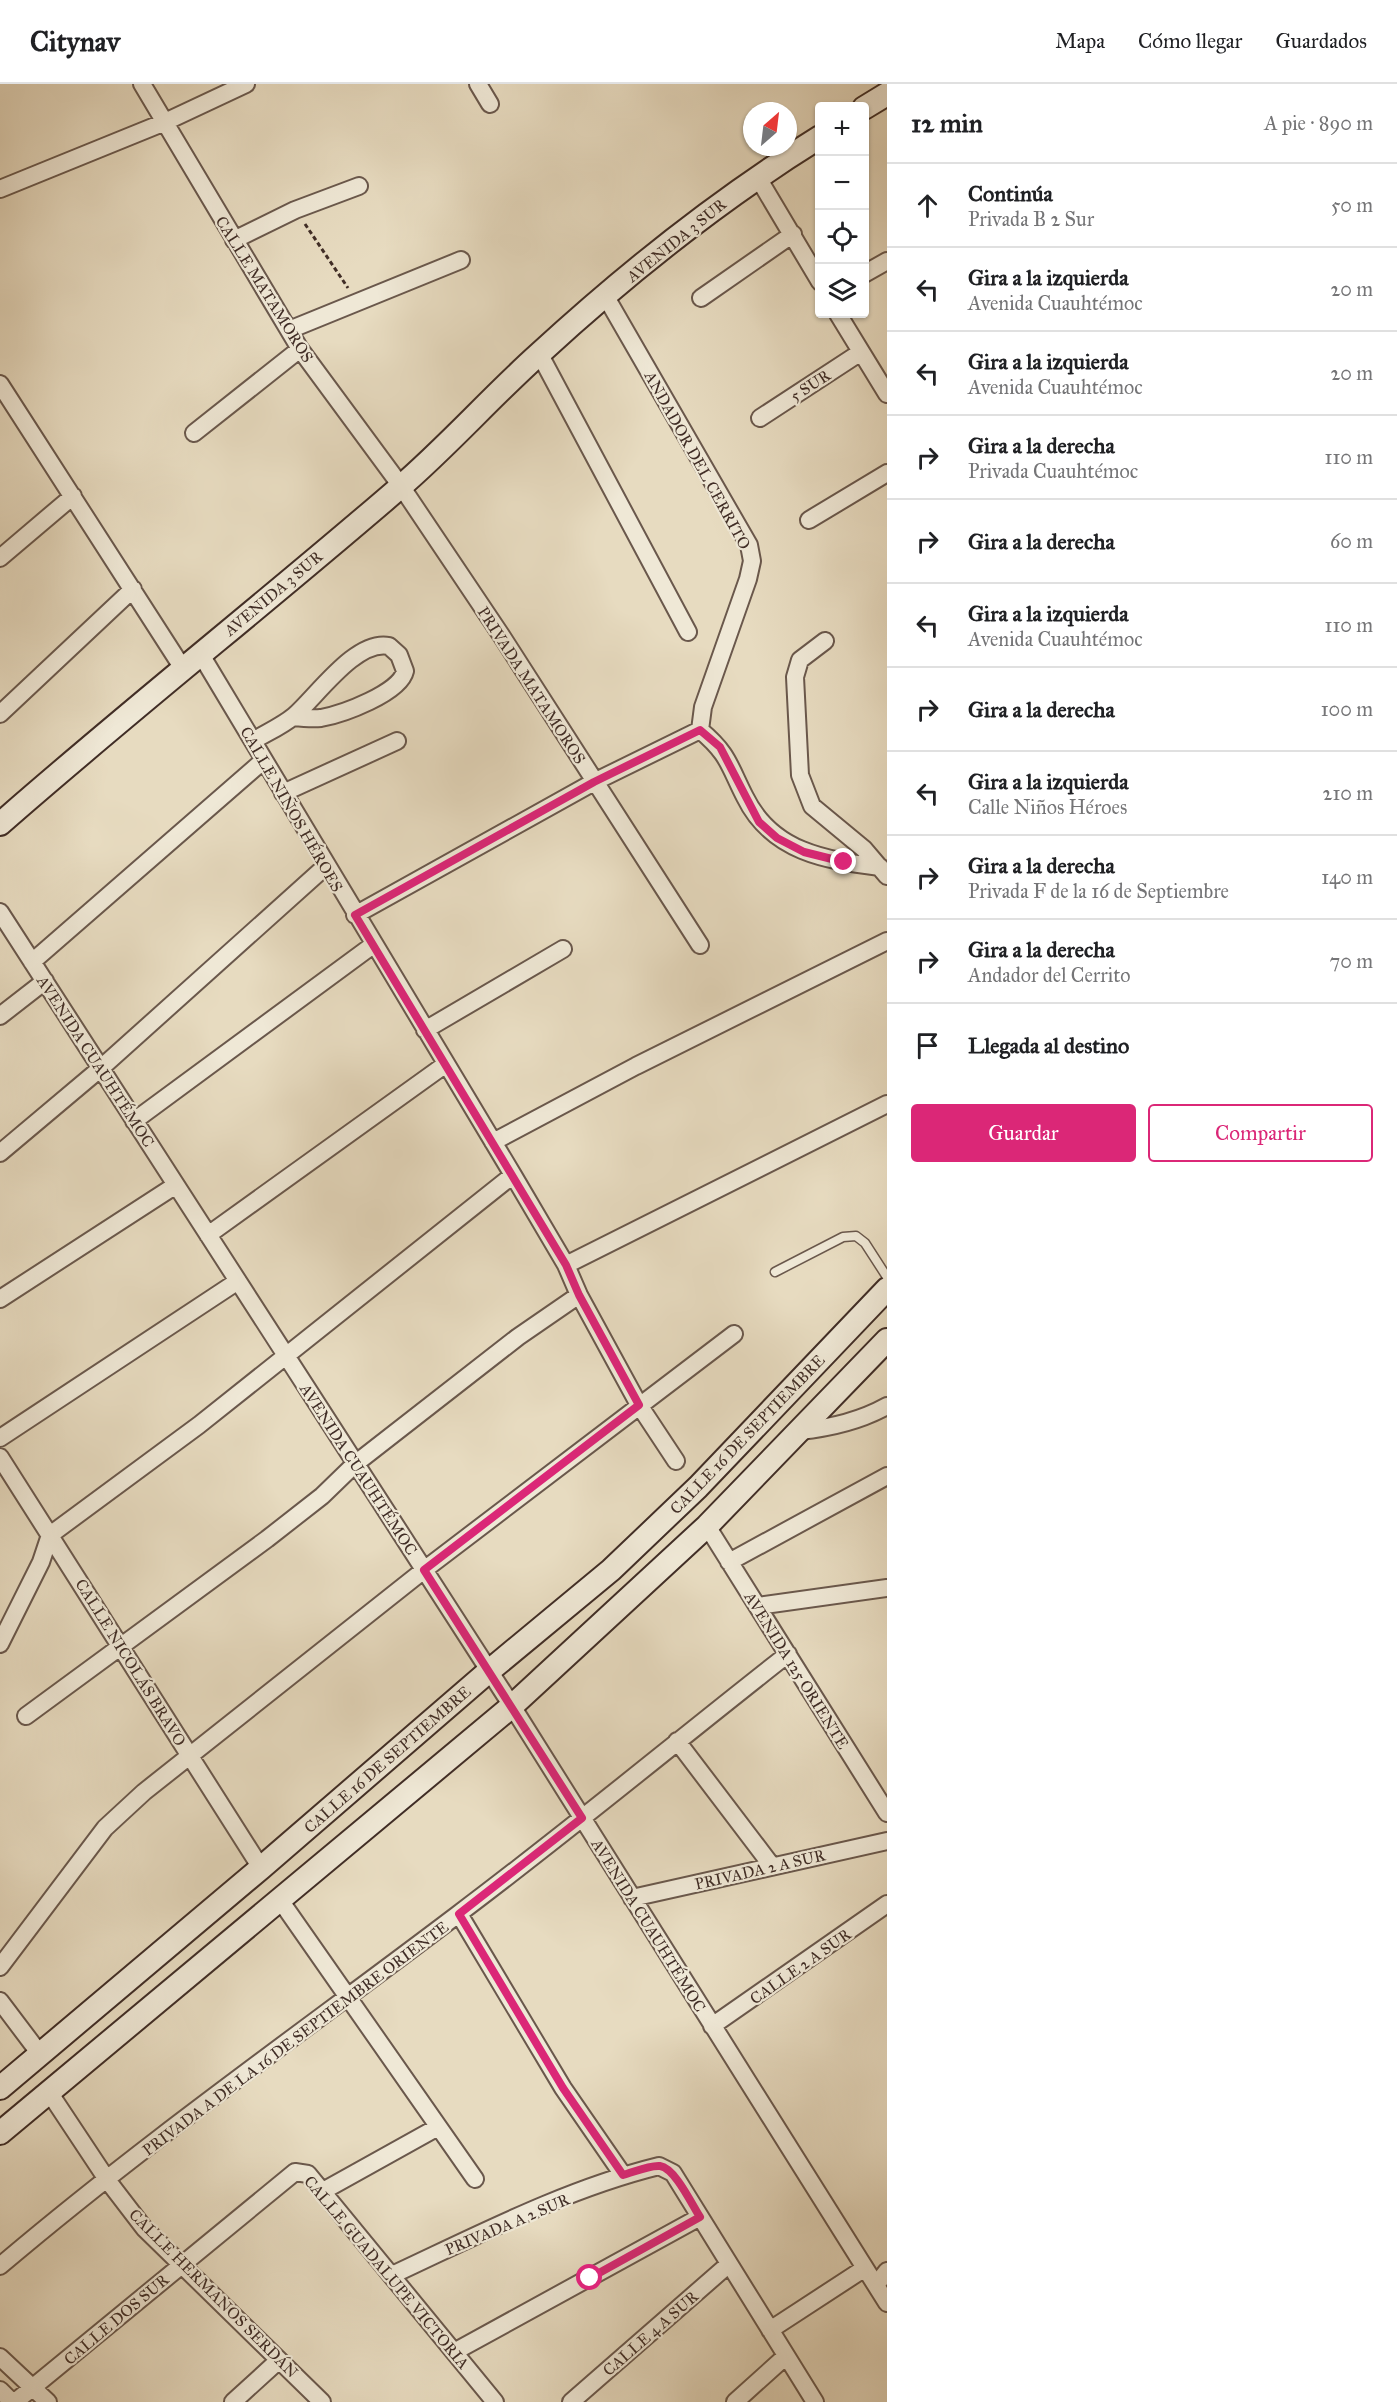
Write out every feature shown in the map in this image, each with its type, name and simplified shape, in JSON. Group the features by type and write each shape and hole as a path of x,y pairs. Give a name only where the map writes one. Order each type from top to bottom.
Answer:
{"main road":[{"path":"869,105 887,94"},
{"name":"AVENIDA 3 SUR","path":"0,824 182,667 401,486 539,353 757,176 815,139"},
{"name":"CALLE 16 DE SEPTIEMBRE","path":"0,2088 261,1868 489,1671 611,1570 690,1495 887,1289"},
{"path":"0,2133 512,1706 707,1527 887,1340"}],"street":[{"name":"CALLE MATAMOROS","path":"142,84 300,349 401,486"},
{"path":"0,189 165,122 246,84"},
{"path":"478,84 490,104"},
{"path":"757,176 815,275"},
{"path":"234,240 295,210 359,186"},
{"path":"701,298 792,234"},
{"path":"289,330 461,260"},
{"path":"869,271 887,261"},
{"name":"ANDADOR DEL CERRITO","path":"606,297 749,545 752,561 748,579 703,707 700,730"},
{"path":"840,318 887,394"},
{"path":"194,433 300,349"},
{"name":"5 SUR","path":"760,418 861,352"},
{"path":"539,353 688,632"},
{"path":"0,384 182,667"},
{"path":"809,520 887,473"},
{"name":"PRIVADA MATAMOROS","path":"401,486 501,635 700,945"},
{"path":"0,558 73,496"},
{"path":"0,714 133,589"},
{"path":"825,641 800,660 795,677 800,775 812,806 864,849 884,871"},
{"path":"254,741 293,717 333,676 372,645 389,646 399,655 405,671 404,679 390,689 337,714 318,718 293,717"},
{"name":"CALLE NIÑOS HÉROES","path":"200,654 513,1175 566,1265 579,1295 639,1405 676,1461"},
{"path":"355,915 594,782 700,730 720,747 759,822 777,838 804,852 884,871"},
{"path":"283,793 397,741"},
{"path":"32,962 264,760"},
{"path":"0,1153 101,1068 326,866"},
{"name":"AVENIDA CUAUHTÉMOC","path":"0,912 512,1706 887,2303"},
{"path":"493,1142 636,1066 887,941"},
{"path":"134,1121 373,945"},
{"path":"425,1030 563,949"},
{"path":"0,1016 45,981"},
{"path":"208,1235 446,1064"},
{"path":"566,1265 887,1104"},
{"path":"0,1644 41,1562 50,1534 199,1425 285,1354 513,1175"},
{"path":"0,1299 176,1185"},
{"path":"0,1438 238,1281"},
{"path":"26,1716 276,1532 322,1496 355,1464 518,1337 579,1295"},
{"path":"0,1967 105,1828 144,1792 424,1570 734,1334"},
{"path":"800,1431 847,1422 887,1406"},
{"name":"CALLE NICOLÁS BRAVO","path":"0,1457 261,1868"},
{"path":"729,1562 887,1476"},
{"name":"AVENIDA 125 ORIENTE","path":"707,1527 887,1813"},
{"path":"757,1606 887,1588"},
{"name":"PRIVADA A DE LA 16 DE SEPTIEMBRE ORIENTE","path":"0,2266 48,2226 459,1914 788,1654"},
{"path":"677,1741 772,1866"},
{"name":"PRIVADA 2 A SUR","path":"632,1898 887,1841"},
{"path":"280,1900 475,2179"},
{"name":"CALLE 2 A SUR","path":"712,2026 887,1904"},
{"path":"459,1914 563,2088 623,2175 659,2166 673,2173 815,2402"},
{"path":"0,2001 40,2054"},
{"name":"CALLE HERMANOS SERDÁN","path":"49,2092 108,2181 144,2228 322,2402"},
{"path":"323,2191 438,2127"},
{"name":"CALLE GUADALUPE VICTORIA","path":"302,2171 308,2174 323,2191 495,2402"},
{"name":"CALLE DOS SUR","path":"14,2402 295,2172 302,2171"},
{"name":"PRIVADA A 2 SUR","path":"392,2275 505,2222 623,2175"},
{"path":"454,2352 700,2217"},
{"name":"CALLE 4 A SUR","path":"571,2402 729,2264"},
{"path":"770,2330 865,2268"},
{"path":"876,2285 887,2271"},
{"path":"0,2356 48,2402"},
{"path":"735,2402 786,2356"},
{"path":"233,2402 279,2360"},
{"path":"0,2390 14,2402"}],"lane":[{"path":"775,1272 843,1237 856,1236 865,1243 887,1277"}],"path":[{"path":"295,210 357,302"}],"route":[{"path":"590,2278 700,2217 673,2173 666,2168 659,2166 623,2175 563,2088 459,1914 582,1818 424,1570 639,1405 579,1295 566,1265 355,915 594,782 700,730 720,747 759,822 777,838 804,852 844,862"}]}
